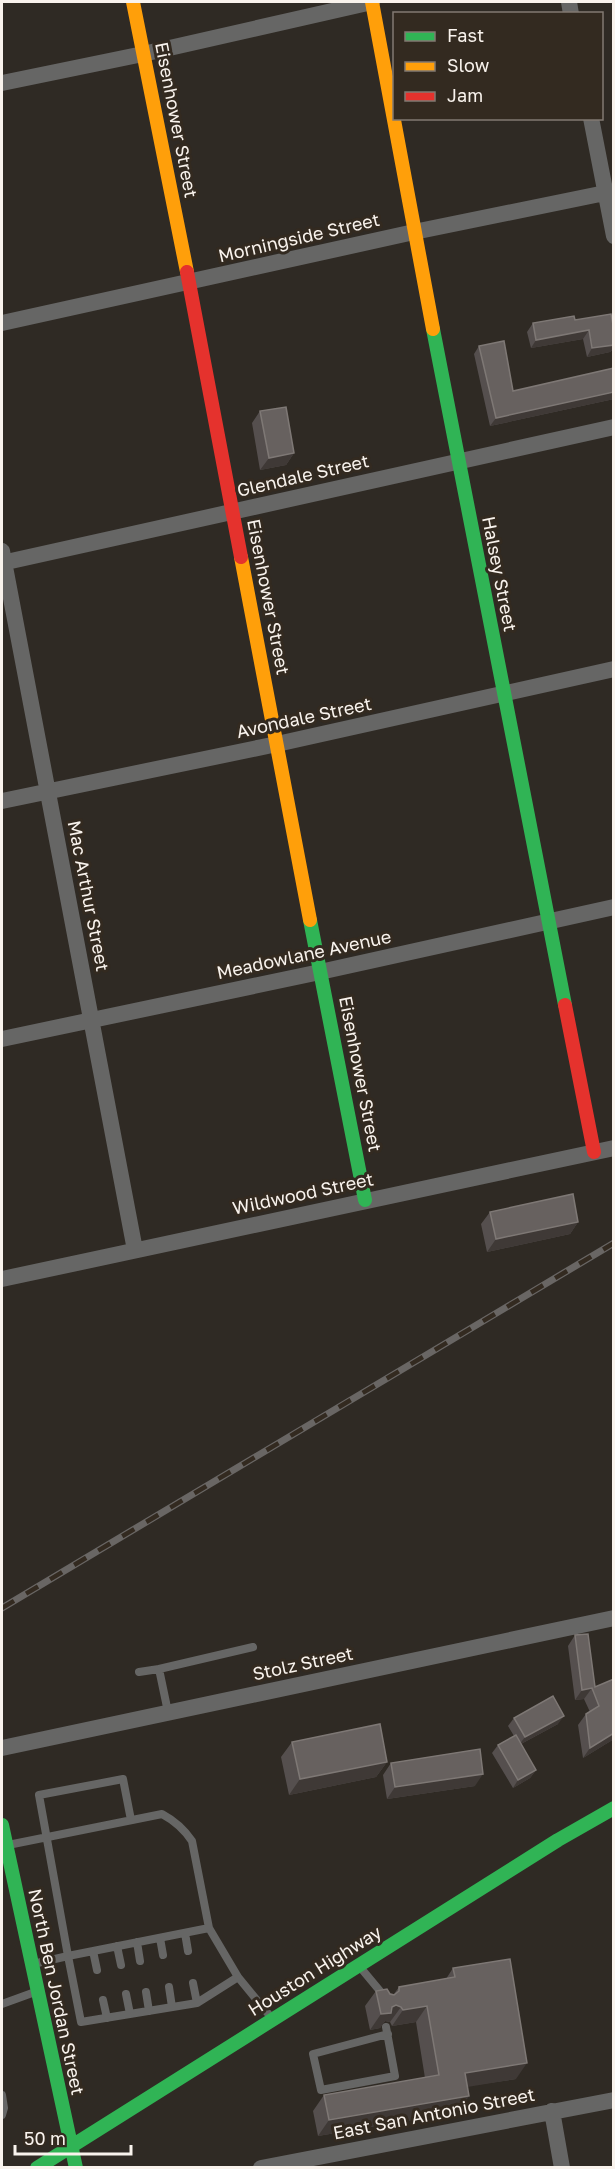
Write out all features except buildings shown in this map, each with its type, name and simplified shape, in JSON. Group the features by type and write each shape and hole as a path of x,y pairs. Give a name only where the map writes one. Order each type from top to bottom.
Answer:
{"street":[{"name":"Eisenhower Street","path":"133,2 365,1200"},
{"path":"2,83 373,2"},
{"name":"Halsey Street","path":"373,2 393,114"},
{"name":"Halsey Street","path":"394,120 458,461 594,1152"},
{"path":"591,120 609,192 614,236"},
{"name":"Morningside Street","path":"2,323 414,232 609,192"},
{"name":"Glendale Street","path":"2,559 232,512 614,427"},
{"name":"Mac Arthur Street","path":"2,559 93,1020 135,1250"},
{"name":"Avondale Street","path":"2,801 277,744 614,669"},
{"name":"Meadowlane Avenue","path":"2,1040 614,907"},
{"name":"Wildwood Street","path":"2,1279 614,1148"},
{"name":"Stolz Street","path":"2,1748 614,1618"},
{"name":"Houston Highway","path":"37,2168 558,1840 614,1808"},
{"name":"North Ben Jordan Street","path":"2,1825 76,2168"},
{"name":"East San Antonio Street","path":"261,2168 614,2100"},
{"path":"552,2111 562,2168"}],"lane":[{"path":"139,1672 253,1647"},
{"path":"159,1669 168,1712"},
{"path":"131,1820 123,1779 39,1796 81,2022 197,2003 238,1977"},
{"path":"6,1846 162,1814 174,1821 192,1841 209,1929 238,1977 272,2019"},
{"path":"32,1964 209,1929"},
{"path":"184,1933 188,1951"},
{"path":"160,1938 163,1955"},
{"path":"137,1942 140,1961"},
{"path":"117,1946 121,1965"},
{"path":"93,1951 97,1970"},
{"path":"358,1965 380,1992 382,2004"},
{"path":"193,1983 197,2003"},
{"path":"168,1987 172,2007"},
{"path":"2,2004 38,1990"},
{"path":"146,1992 149,2011"},
{"path":"126,1994 130,2014"},
{"path":"104,2001 107,2018"},
{"path":"387,2031 396,2076 321,2090 313,2054 387,2031"},
{"path":"2,2095 4,2108 2,2115"}],"railway":[{"path":"2,1608 614,1243"}],"traffic: fast":[{"path":"433,329 565,1005"},
{"path":"310,920 365,1200"},
{"path":"37,2168 558,1840 614,1808"},
{"path":"2,1825 76,2168"}],"traffic: slow":[{"path":"133,2 187,272"},
{"path":"372,2 393,115"},
{"path":"394,120 433,329"},
{"path":"241,557 310,920"}],"traffic: jam":[{"path":"187,272 241,557"},
{"path":"565,1005 594,1152"}]}
